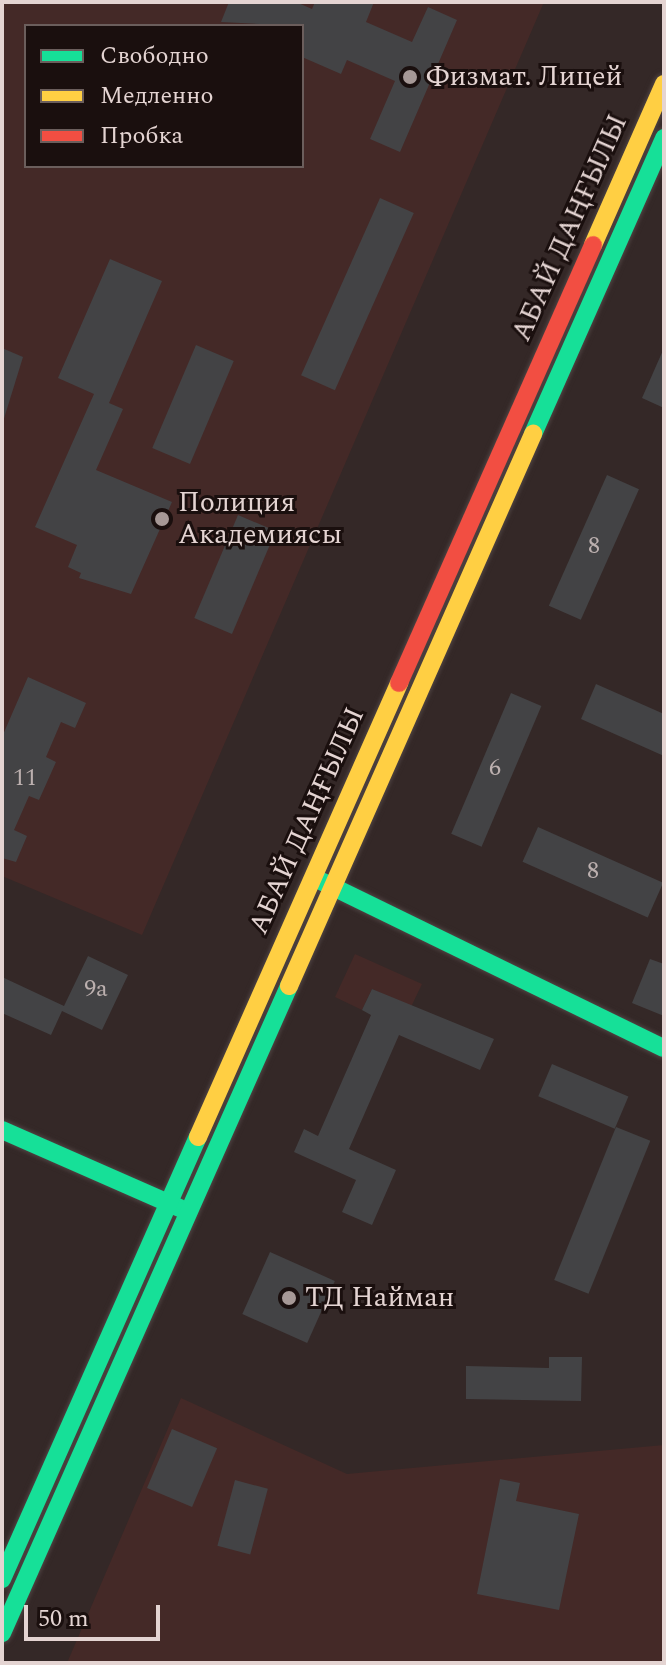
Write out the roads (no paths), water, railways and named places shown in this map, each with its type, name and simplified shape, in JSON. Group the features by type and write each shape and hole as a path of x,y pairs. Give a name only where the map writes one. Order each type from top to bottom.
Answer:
{"main road":[{"name":"АБАЙ ДАҢҒЫЛЫ","path":"2,1579 664,84"},
{"name":"АБАЙ ДАҢҒЫЛЫ","path":"2,1633 664,138"},
{"path":"313,877 664,1048"},
{"path":"2,1130 188,1212"}],"place":[{"name":"Физмат. Лицей","path":"410,77"},
{"name":"Полиция Академиясы","path":"162,519"},
{"name":"ТД Найман","path":"289,1298"}]}
